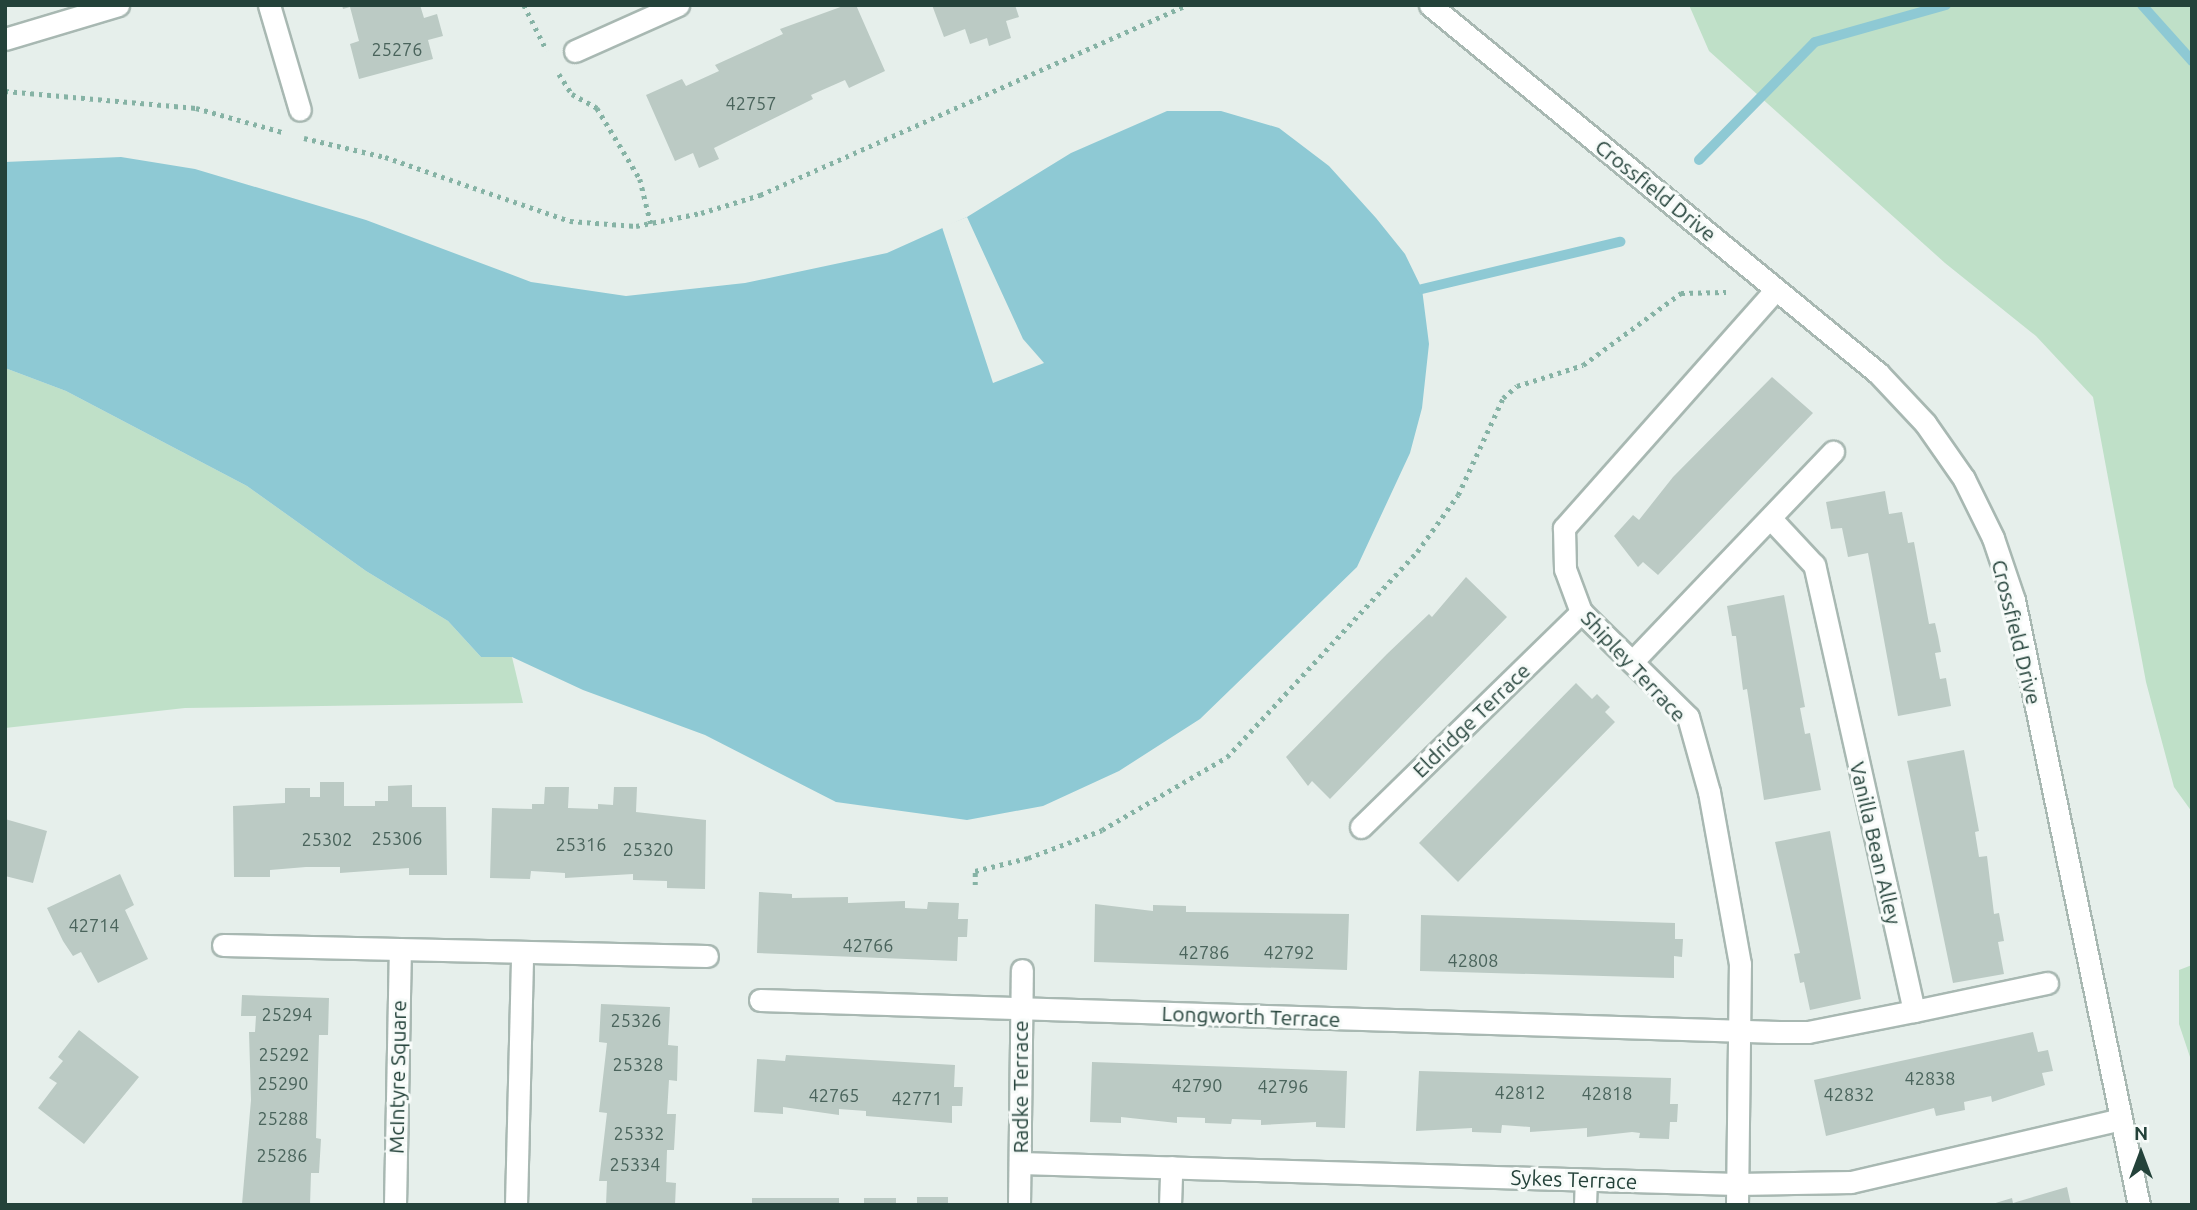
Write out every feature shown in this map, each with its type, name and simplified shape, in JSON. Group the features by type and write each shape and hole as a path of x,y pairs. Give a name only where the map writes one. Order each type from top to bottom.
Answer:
{"street":[{"path":"5,39 118,5"},
{"path":"269,5 300,110"},
{"path":"576,51 678,5"},
{"name":"Crossfield Drive","path":"1430,5 1878,373 1925,422 1964,479 1993,538 2014,600 2139,1205"},
{"name":"Shipley Terrace","path":"1737,1194 1742,1031 1740,964 1709,792 1688,718 1581,612 1565,569 1564,528 1776,289"},
{"path":"1632,662 1772,520 1833,452"},
{"name":"Vanilla Bean Alley","path":"1772,520 1814,565 1914,1011"},
{"name":"Eldridge Terrace","path":"1361,827 1581,612"},
{"path":"223,945 707,956"},
{"name":"McIntyre Square","path":"395,1205 400,949"},
{"path":"516,1205 522,952"},
{"name":"Radke Terrace","path":"1019,1205 1022,970"},
{"path":"1742,1031 1808,1032 2047,983"},
{"name":"Longworth Terrace","path":"760,1000 1742,1031"},
{"name":"Sykes Terrace","path":"1020,1163 1586,1180 1737,1194 1851,1182 2121,1119"},
{"path":"1170,1205 1171,1167"},
{"path":"1585,1205 1586,1180"}],"path":[{"path":"524,5 562,80 572,93 597,108 640,179 651,224"},
{"path":"5,91 196,108 386,157 570,221 605,226 651,224 769,191 1186,5"},
{"path":"975,884 975,871 1028,858 1102,830 1227,757 1439,524 1458,495 1487,425 1503,398 1517,386 1583,365 1681,293 1726,292"}],"green space":[{"path":"1689,5 2192,5 2192,812 2174,787 2146,682 2093,397 2036,336 1945,263 1709,51"},
{"path":"5,368 66,391 247,486 366,571 448,621 481,657 512,657 523,703 185,708 5,728"},
{"path":"2192,965 2192,1063 2179,1024 2179,970"}],"water":[{"path":"1167,111 1221,111 1279,128 1329,166 1376,218 1405,254 1422,289 1429,344 1422,408 1410,453 1357,567 1200,719 1119,771 1043,806 967,820 836,802 705,735 583,690 512,657 481,657 448,621 366,571 247,486 66,391 5,368 5,162 121,157 195,169 366,220 531,282 626,296 745,283 887,253 967,217 1071,153"}],"pier":[{"path":"967,217 1023,339 1044,363 993,383 942,227"}],"building":[{"path":"342,5 420,5 424,18 437,14 443,36 428,40 433,59 359,79 350,44 359,41 350,7 343,9"},
{"path":"846,5 856,5 885,71 849,88 845,80 811,95 813,99 714,148 719,159 699,168 693,153 675,161 646,95 682,79 686,86 719,71 715,65 783,34 780,29"},
{"path":"932,5 1015,5 1019,17 1006,21 1011,38 989,46 987,38 970,44 965,29 944,37"},
{"path":"1772,377 1813,413 1658,575 1643,562 1638,567 1614,536 1633,515 1639,520 1673,477"},
{"path":"1885,491 1889,514 1902,512 1908,543 1914,542 1929,624 1935,623 1938,636 1941,652 1935,653 1940,679 1946,678 1951,706 1898,716 1868,553 1848,557 1842,528 1831,529 1826,502"},
{"path":"1466,577 1507,617 1330,799 1312,781 1308,786 1286,757 1387,654 1429,614 1432,617"},
{"path":"1784,595 1805,707 1800,708 1805,734 1810,733 1821,790 1764,800 1747,689 1743,690 1736,636 1732,636 1727,606"},
{"path":"1576,683 1592,699 1597,694 1610,707 1605,712 1615,722 1458,882 1419,843"},
{"path":"1964,750 1979,831 1975,832 1979,857 1987,856 1994,914 1999,913 2004,941 1998,942 2004,974 1953,983 1907,761"},
{"path":"320,782 344,782 344,806 375,806 375,801 388,801 388,786 412,785 412,807 446,807 447,875 409,875 409,868 340,873 340,867 306,867 270,870 270,877 234,877 233,806 285,803 285,788 310,788 310,797 320,797"},
{"path":"545,787 569,787 568,808 598,809 598,804 613,805 614,787 637,787 636,812 706,820 705,889 667,888 667,881 633,880 633,874 565,878 565,873 531,871 530,879 490,878 492,808 532,809 532,804 544,804"},
{"path":"5,819 47,831 33,883 5,876"},
{"path":"1830,831 1861,999 1810,1010 1804,982 1800,983 1794,954 1800,953 1775,842"},
{"path":"120,874 134,905 125,910 148,959 98,983 81,952 73,956 47,908"},
{"path":"759,892 792,894 792,898 848,897 848,903 905,901 905,908 927,909 928,902 959,903 958,919 968,919 967,937 958,937 957,961 757,953"},
{"path":"1095,904 1153,911 1153,905 1186,906 1186,912 1349,914 1347,970 1094,962"},
{"path":"1421,915 1675,923 1675,939 1683,939 1682,957 1674,956 1674,978 1420,971"},
{"path":"242,995 329,998 328,1035 319,1035 316,1138 321,1139 319,1173 311,1173 310,1205 242,1204 251,1100 249,1032 255,1032 256,1016 241,1016"},
{"path":"601,1004 670,1007 668,1045 678,1046 677,1081 669,1080 667,1114 676,1114 674,1150 667,1150 666,1182 676,1183 675,1205 606,1205 607,1181 599,1181 607,1113 599,1112 607,1043 599,1042"},
{"path":"79,1030 139,1077 84,1144 38,1108 57,1083 49,1078 63,1061 58,1057"},
{"path":"2033,1032 2038,1052 2048,1050 2053,1071 2042,1073 2045,1085 1992,1102 1991,1096 1964,1102 1965,1110 1936,1116 1934,1108 1826,1136 1814,1080"},
{"path":"786,1055 955,1065 954,1087 963,1087 962,1106 952,1106 952,1123 866,1116 866,1111 839,1109 839,1115 783,1107 783,1114 754,1112 757,1059 785,1061"},
{"path":"1092,1062 1347,1071 1345,1128 1316,1127 1316,1122 1261,1125 1261,1120 1232,1119 1231,1124 1205,1123 1205,1118 1177,1117 1177,1123 1121,1117 1121,1123 1090,1122"},
{"path":"1419,1071 1671,1078 1670,1104 1678,1104 1677,1122 1670,1122 1669,1139 1639,1138 1640,1133 1632,1132 1587,1137 1587,1128 1530,1132 1530,1127 1502,1125 1501,1133 1472,1132 1472,1128 1416,1131"},
{"path":"2067,1187 2071,1205 1989,1205 2012,1198 2013,1203"},
{"path":"917,1197 948,1197 948,1205 917,1205"},
{"path":"752,1198 839,1198 839,1205 752,1205"},
{"path":"864,1198 896,1198 896,1205 864,1205"}],"waterway":[{"path":"1699,160 1815,42 1946,5"},
{"path":"2142,5 2192,61"},
{"path":"1422,289 1620,242"}]}
